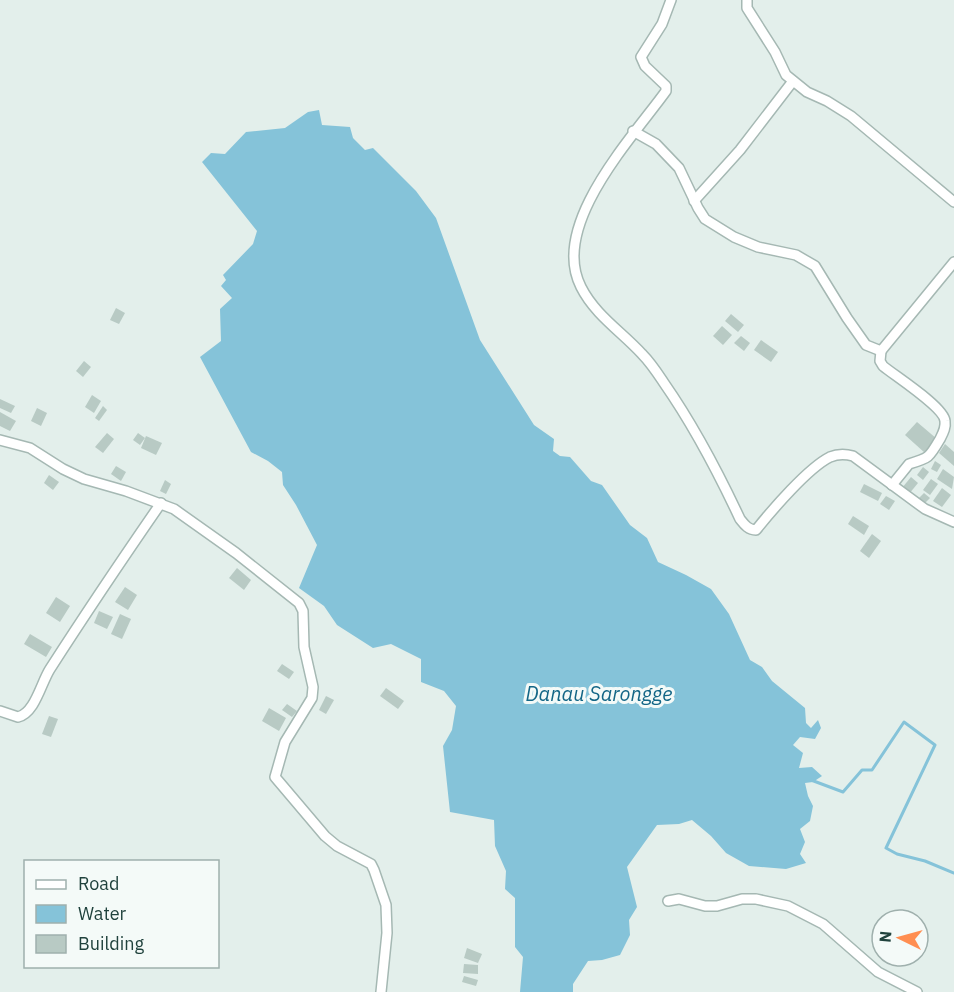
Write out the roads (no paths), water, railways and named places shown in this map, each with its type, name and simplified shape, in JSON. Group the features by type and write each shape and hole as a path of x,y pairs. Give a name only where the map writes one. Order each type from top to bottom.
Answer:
{"street":[{"path":"671,0 662,24 640,57 645,66 666,86 666,91 633,131 595,188 581,220 574,252 577,277 590,301 610,325 644,355 676,399 695,429 740,519 747,527 756,530 812,470 837,455 853,456 925,508 954,522"},
{"path":"747,0 747,8 775,52 786,75 807,92 851,116 954,202"},
{"path":"694,201 740,150 793,81"},
{"path":"633,131 649,139 679,168 705,219 734,237 758,247 796,255 815,266 866,345 881,351"},
{"path":"892,485 909,464 921,461 933,451 944,431 945,421 943,414 928,400 883,366 880,361 881,351 954,262"},
{"path":"0,440 30,448 63,469 84,478 174,509 236,552 299,603 303,610 304,647 313,687 312,698 285,742 275,777 325,836 337,846 370,864 374,870 386,905 387,933 381,992"},
{"path":"0,711 18,717 28,711 44,678 100,590 160,503"},
{"path":"668,901 679,899 705,906 717,906 742,899 756,899 788,906 823,924 878,972 917,992"}],"water":[{"name":"Danau Sarongge","path":"319,110 322,125 350,127 353,138 365,150 373,148 416,191 436,218 480,340 534,425 554,439 553,451 560,456 570,457 591,481 602,485 630,525 647,538 658,562 711,589 729,614 750,660 762,667 772,681 805,708 806,723 811,728 818,720 821,728 815,739 800,737 793,745 803,753 799,768 812,767 822,776 813,782 805,783 813,806 810,821 800,829 805,842 800,854 806,863 786,869 749,866 726,853 692,820 679,824 657,825 627,867 637,907 629,920 630,935 620,955 588,961 573,984 573,992 520,992 523,957 515,947 515,898 505,889 506,871 495,846 494,820 450,812 443,746 452,730 456,706 444,691 421,682 421,659 391,644 373,648 337,625 324,606 299,588 317,545 283,485 282,472 251,452 200,357 221,341 220,309 232,298 221,286 226,280 223,275 253,244 257,231 202,162 211,153 225,154 246,132 285,128 308,112"}],"waterway":[{"path":"811,780 843,792 862,770 872,770 904,722 935,745 886,848 897,854 925,861 954,873"}]}
